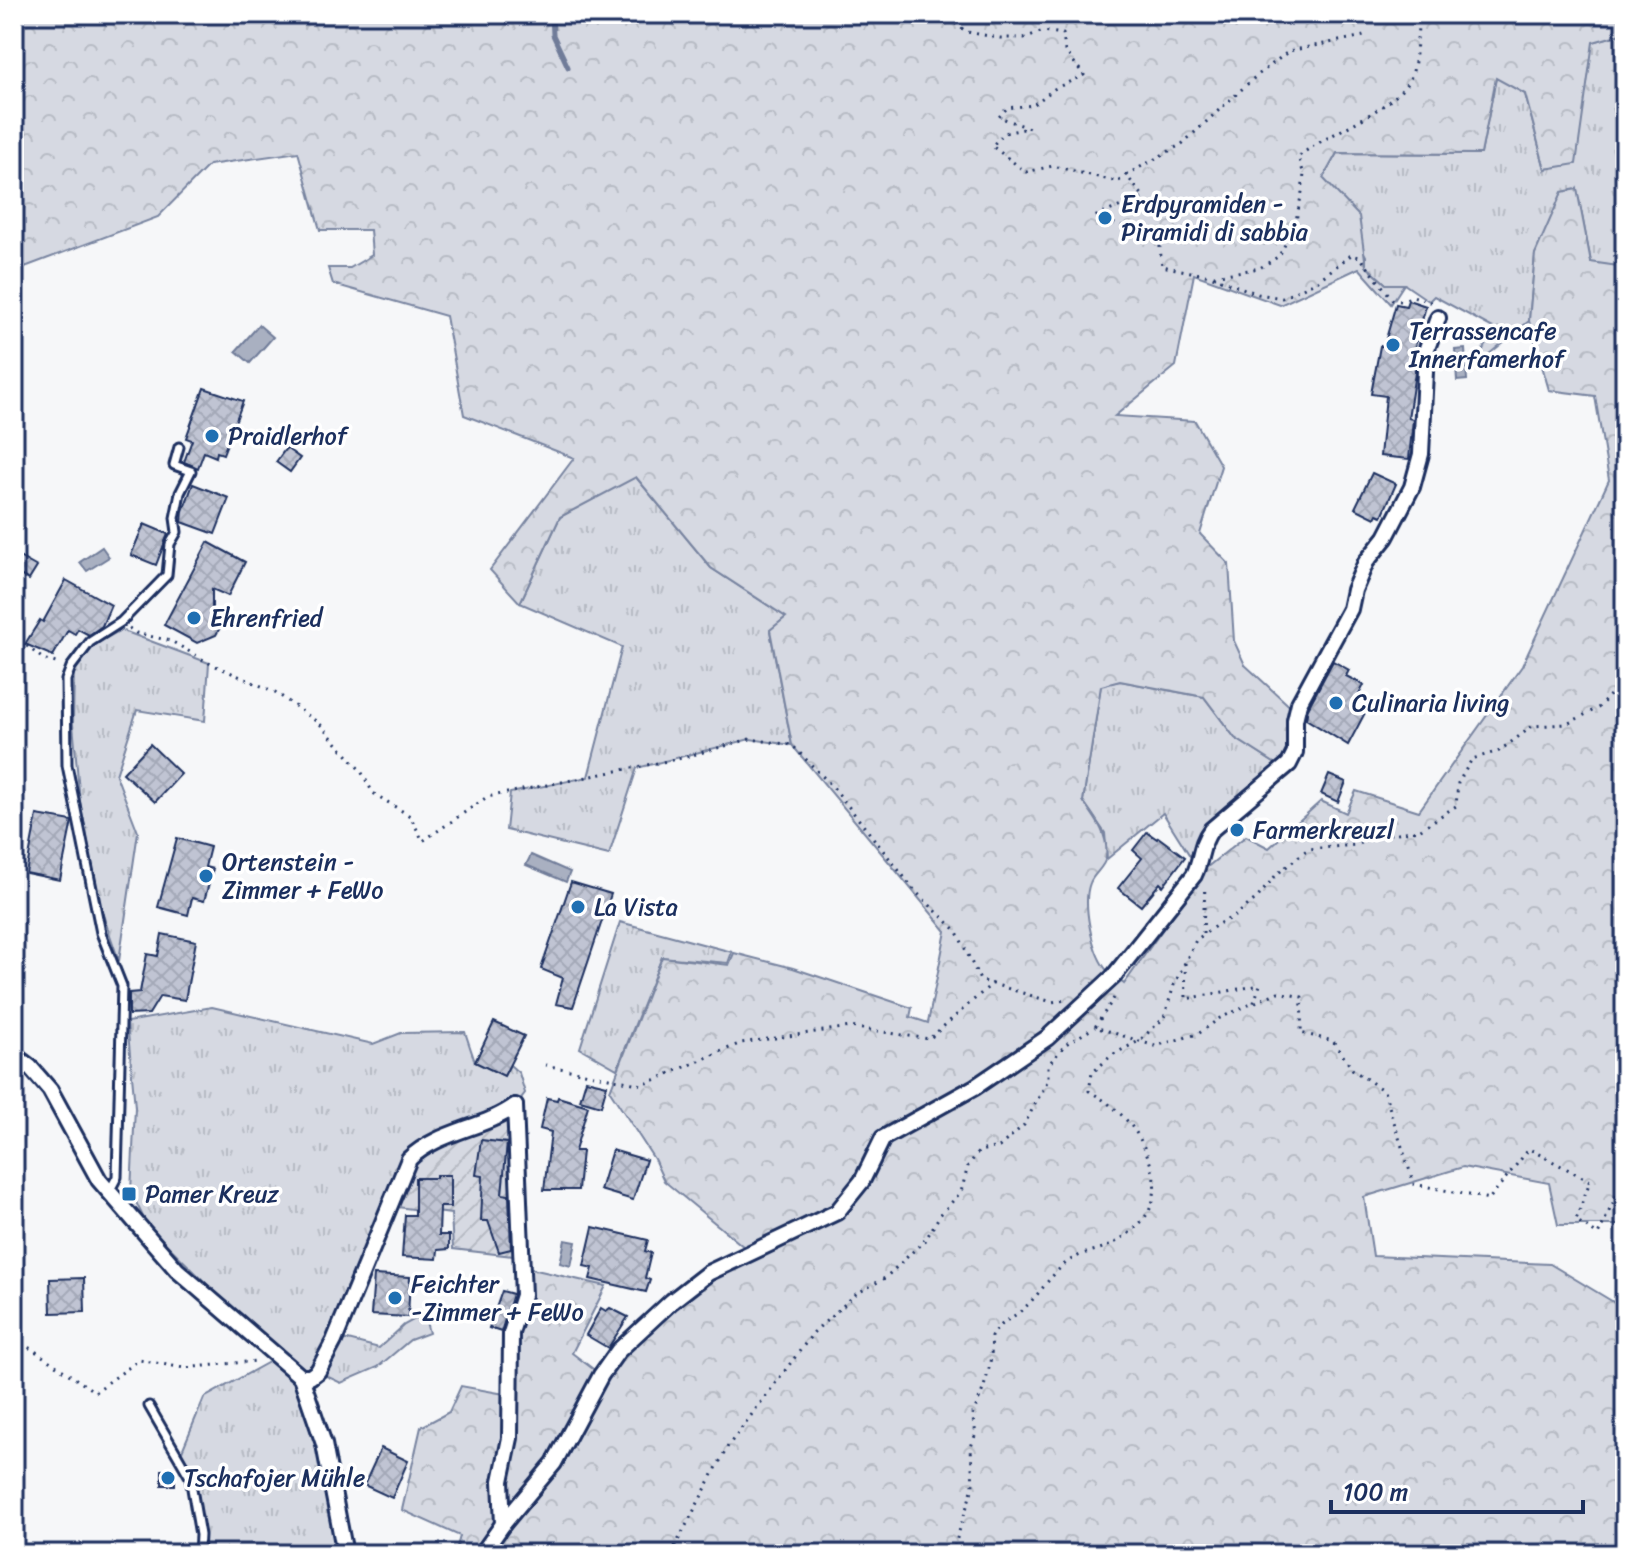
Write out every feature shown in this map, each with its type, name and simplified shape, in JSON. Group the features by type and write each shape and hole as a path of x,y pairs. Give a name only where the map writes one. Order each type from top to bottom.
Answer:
{"street":[{"path":"482,1554 554,1463 601,1375 618,1351 672,1301 708,1273 837,1212 862,1181 883,1138 975,1087 1047,1038 1096,995 1194,875 1201,859 1203,840 1222,818 1289,764 1295,752 1295,720 1299,703 1350,609 1366,562 1386,537 1412,487 1421,454 1426,351 1438,318"},
{"path":"14,1055 30,1067 50,1090 99,1180 177,1270 301,1377 323,1441 345,1554"},
{"path":"301,1377 310,1377 318,1371 334,1341 409,1159 428,1145 495,1118 515,1106 523,1295 511,1333 510,1438 501,1481 503,1524"}],"lane":[{"path":"109,1192 117,1177 122,986 101,933 67,765 66,680 71,667 90,642 121,622 167,575 170,544 177,532 175,518 180,493 191,471 174,465 179,447"},
{"path":"149,1406 190,1477 200,1535 199,1554"}],"path":[{"path":"942,14 967,32 1000,38 1024,38 1043,31 1063,34 1065,51 1084,75 1054,89 1033,105 1007,108 999,117 1029,128 1004,133 992,146 1026,172 1053,166 1118,182 1182,144 1254,78 1289,51 1364,36"},
{"path":"1210,276 1260,268 1279,256 1295,225 1302,192 1304,174 1298,157 1385,103 1400,90 1413,74 1420,14"},
{"path":"1126,175 1144,197 1094,217 1159,238 1162,266 1210,276 1258,294 1282,298 1317,281 1351,255 1360,257 1393,300 1401,301 1413,296 1433,302 1438,318"},
{"path":"121,622 136,633 171,641 209,663 275,692 309,716 320,724 361,771 373,793 410,816 423,841 487,797 682,758 750,739 792,745 833,787 916,892 956,930 980,980 1052,1002 1067,1000"},
{"path":"14,636 43,659 71,667"},
{"path":"952,1554 973,1487 971,1447 976,1433 972,1415 982,1396 993,1352 991,1337 1001,1323 1024,1309 1054,1274 1073,1258 1113,1244 1139,1225 1150,1212 1154,1199 1152,1168 1141,1138 1126,1118 1107,1101 1089,1091 1092,1073 1112,1055 1139,1041 1164,1018 1196,940 1235,916 1258,897 1276,875 1308,849 1356,845 1377,836 1419,830 1456,806 1458,783 1472,759 1499,751 1533,726 1567,724 1598,708 1625,679"},
{"path":"1203,933 1205,878"},
{"path":"1185,961 1186,999 1260,985 1253,1005"},
{"path":"545,1065 643,1085 741,1043 850,1027 929,1039 993,983"},
{"path":"671,1554 728,1446 814,1332 856,1294 885,1278 926,1239 940,1215 961,1192 968,1166 979,1151 999,1147 1024,1125 1048,1080 1048,1065 1066,1044 1095,1027 1114,1000 1111,989 1096,995"},
{"path":"1095,1027 1155,1046 1198,1034 1220,1018 1278,992 1302,997 1301,1033 1333,1041 1353,1070 1384,1091 1414,1184 1489,1199 1529,1149 1590,1181 1576,1220 1598,1235 1625,1177"},
{"path":"14,1341 32,1349 95,1392 139,1360 184,1368 277,1358"}],"green space":[{"path":"14,14 1625,14 1625,33 1593,42 1576,164 1545,169 1525,94 1496,78 1481,154 1337,153 1323,178 1359,216 1366,266 1386,284 1404,284 1391,304 1359,268 1280,305 1194,274 1176,366 1115,416 1195,421 1221,466 1200,534 1229,564 1234,641 1245,665 1296,712 1293,751 1282,768 1235,738 1204,697 1120,681 1101,686 1083,801 1100,827 1106,849 1105,861 1088,892 1090,927 1100,960 1124,984 1206,868 1246,836 1269,848 1321,801 1346,813 1356,791 1419,811 1522,666 1609,480 1595,396 1549,390 1529,321 1535,254 1562,192 1577,189 1591,262 1625,267 1625,1225 1558,1225 1549,1183 1463,1167 1364,1197 1373,1256 1550,1264 1625,1309 1625,1554 455,1554 460,1536 402,1510 421,1427 449,1412 461,1386 510,1395 523,1267 606,1286 572,1353 601,1375 672,1301 750,1252 664,1181 654,1159 610,1091 662,957 729,965 734,953 793,968 912,1008 910,1017 928,1023 946,931 792,745 770,630 786,617 711,568 636,477 560,517 520,603 490,570 574,458 464,415 446,316 333,284 328,268 350,268 372,255 370,230 320,230 298,152 209,165 158,217 14,271"},
{"path":"1625,33 1625,267 1591,263 1577,189 1535,254 1529,321 1476,365 1493,328 1434,296 1429,301 1404,284 1386,284 1366,266 1366,256 1323,178 1337,153 1481,154 1496,77 1525,94 1545,169 1593,42"},
{"path":"635,476 711,568 786,617 770,631 792,745 750,739 637,768 609,855 506,830 510,793 588,777 622,647 520,603 560,517"},
{"path":"121,630 209,663 205,721 137,710 116,775 138,832 119,961 101,909 80,802 73,724 74,668 94,645"},
{"path":"1120,681 1204,697 1235,738 1282,768 1251,793 1192,859 1163,813 1107,859 1105,833 1083,801 1101,685"},
{"path":"620,922 732,952 728,963 662,957 617,1069 580,1048"},
{"path":"212,1007 373,1044 401,1033 465,1032 475,1062 504,1076 510,1065 519,1073 525,1093 515,1106 415,1153 334,1341 348,1340 379,1348 404,1325 424,1314 429,1333 410,1340 378,1367 341,1383 318,1372 301,1378 345,1554 199,1554 195,1497 179,1458 204,1398 276,1358 276,1352 147,1225 131,1192 135,1107 127,1022"},
{"path":"515,1106 522,1257 453,1249 451,1214 389,1206 409,1159"}],"water":[{"path":"259,325 273,337 250,363 236,351"},
{"path":"1465,349 1467,380 1457,381 1455,350"},
{"path":"102,547 109,557 87,571 80,562"},
{"path":"531,855 570,872 566,882 526,865"},
{"path":"565,1240 576,1242 571,1266 560,1263"}],"building":[{"path":"1408,300 1426,306 1414,350 1415,373 1408,418 1413,419 1409,459 1380,456 1386,396 1371,394 1380,346 1384,346 1396,304 1406,306"},
{"path":"204,388 243,401 223,454 217,452 216,457 204,452 198,468 184,462 192,440 186,438"},
{"path":"286,448 300,458 290,472 276,462"},
{"path":"1372,473 1396,484 1382,516 1377,514 1375,518 1355,508"},
{"path":"193,484 229,498 215,534 182,522"},
{"path":"144,524 168,534 156,565 131,555"},
{"path":"208,542 245,562 228,596 212,589 212,619 222,624 216,635 197,643 164,625"},
{"path":"14,554 37,567 29,580 14,572"},
{"path":"66,580 111,605 102,626 89,635 78,629 75,634 68,630 53,656 25,644 40,620 43,622"},
{"path":"1333,661 1349,670 1346,676 1364,685 1354,704 1366,711 1348,745 1306,719 1308,708"},
{"path":"150,744 181,774 155,802 123,773"},
{"path":"1329,775 1346,782 1338,802 1321,794"},
{"path":"37,815 72,821 60,880 26,873"},
{"path":"1147,832 1185,857 1163,886 1160,883 1141,906 1118,888 1142,858 1133,850"},
{"path":"177,838 210,847 205,867 213,869 204,901 192,898 188,915 158,907"},
{"path":"571,882 611,894 573,1007 556,1004 563,978 541,969"},
{"path":"162,934 196,941 185,1000 160,996 149,1014 129,1015 129,993 140,992 147,954 158,956"},
{"path":"494,1022 524,1036 504,1076 475,1062"},
{"path":"586,1080 607,1085 601,1106 580,1100"},
{"path":"558,1097 588,1106 575,1151 582,1151 578,1190 544,1190 551,1132 540,1129 547,1098 557,1100"},
{"path":"481,1140 507,1143 502,1194 509,1195 511,1249 499,1252 488,1221 481,1221 483,1176 476,1175"},
{"path":"612,1150 646,1160 633,1200 600,1190"},
{"path":"436,1175 450,1175 450,1207 440,1207 439,1235 449,1235 449,1249 438,1250 437,1259 402,1257 405,1215 415,1215 415,1178 436,1178"},
{"path":"593,1227 648,1240 645,1251 651,1253 645,1278 650,1280 646,1292 590,1279 593,1268 584,1266"},
{"path":"374,1275 410,1277 408,1317 371,1315"},
{"path":"84,1278 85,1312 51,1313 50,1279"},
{"path":"502,1291 513,1294 501,1332 489,1328"},
{"path":"601,1308 606,1311 610,1308 628,1317 608,1348 586,1335"},
{"path":"381,1448 408,1461 392,1498 364,1485"},
{"name":"Tschafojer Mühle","path":"162,1470 175,1470 175,1485 162,1485"}],"waterway":[{"path":"552,14 553,35 568,67"}],"place":[{"name":"Erdpyramiden - Piramidi di sabbia","path":"1105,218"},
{"name":"Terrassencafe Innerfamerhof","path":"1393,345"},
{"name":"Praidlerhof","path":"212,436"},
{"name":"Ehrenfried","path":"194,618"},
{"name":"Culinaria living","path":"1336,703"},
{"name":"Farmerkreuzl","path":"1237,830"},
{"name":"Ortenstein - Zimmer + FeWo","path":"206,876"},
{"name":"La Vista","path":"578,907"},
{"name":"Pamer Kreuz","path":"129,1194"},
{"name":"Feichter -Zimmer + FeWo","path":"395,1298"},
{"name":"Tschafojer Mühle","path":"168,1478"}]}
